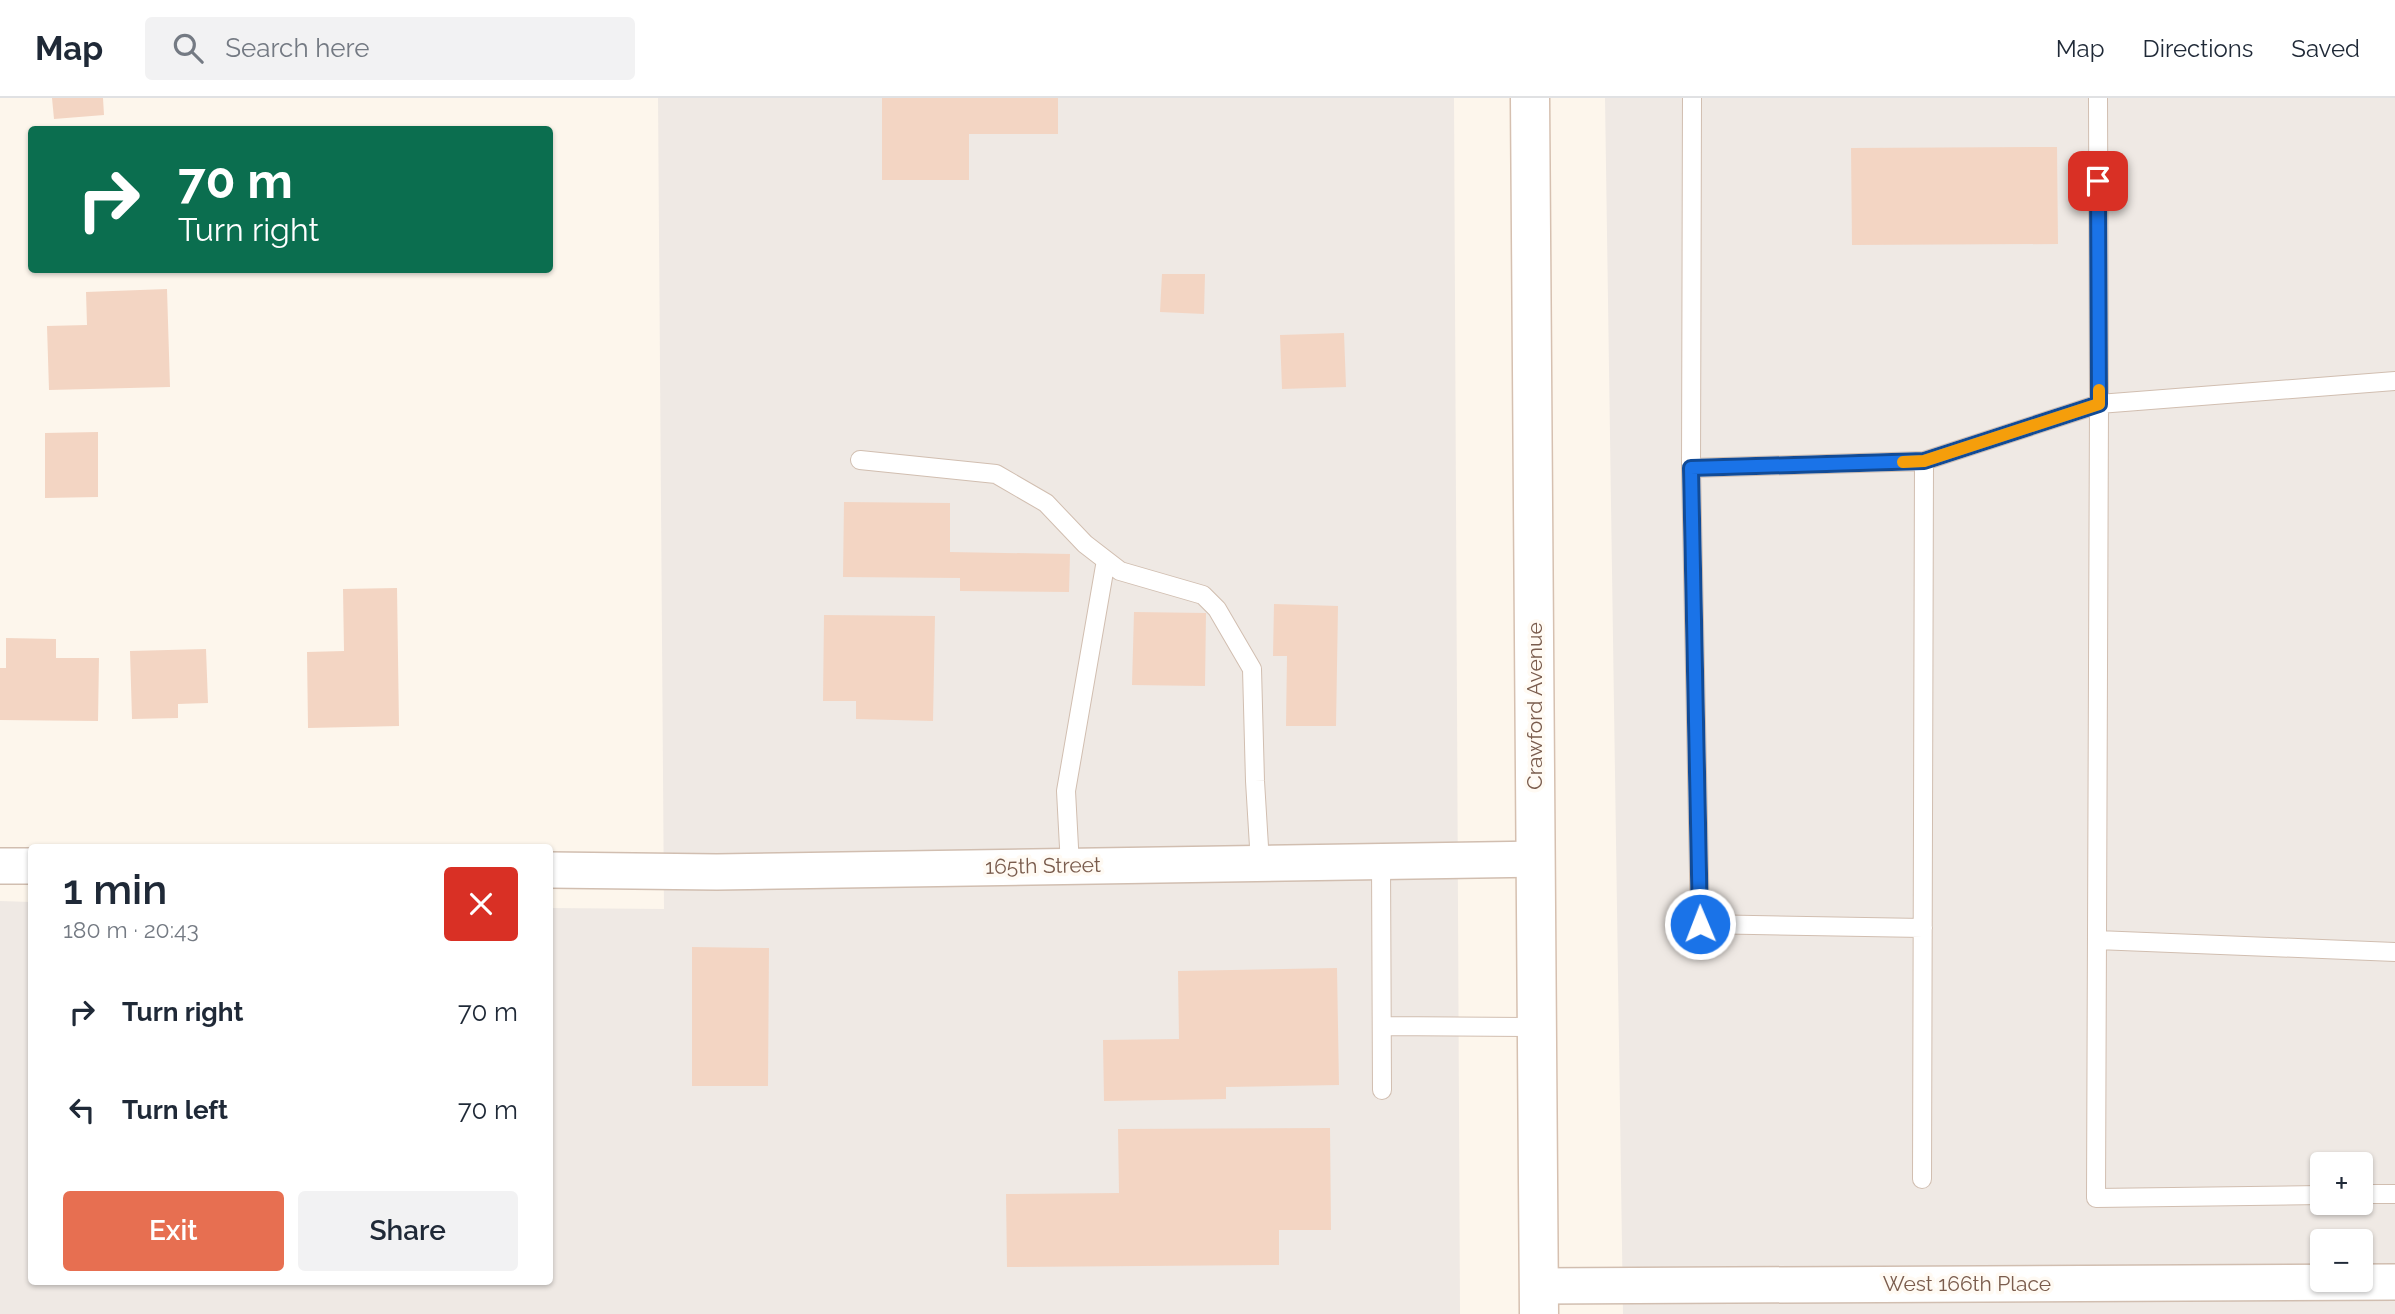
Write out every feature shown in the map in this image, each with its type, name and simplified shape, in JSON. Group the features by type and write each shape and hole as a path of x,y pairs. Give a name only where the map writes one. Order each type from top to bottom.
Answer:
{"main road":[{"name":"Crawford Avenue","path":"1530,98 1538,1300"}],"street":[{"name":"165th Street","path":"553,870 717,872 1536,859"},
{"path":"0,866 28,866"},
{"name":"West 166th Place","path":"1538,1300 2395,1282"}],"lane":[{"path":"1692,98 1691,468 1700,924 1923,928"},
{"path":"2098,98 2096,1198 2310,1195"},
{"path":"1691,468 1924,461 2099,404 2395,381"},
{"path":"860,460 996,474 1046,503 1085,544 1121,571 1203,595 1217,609 1252,670 1260,863"},
{"path":"1922,1179 1924,461"},
{"path":"1070,866 1066,791 1106,560"},
{"path":"1381,861 1382,1090"},
{"path":"2097,940 2395,952"},
{"path":"1382,1026 1537,1027"},
{"path":"2373,1194 2395,1194"}],"shaded area":[{"path":"658,98 1454,98 1460,1314 0,1314 0,901 28,902 28,1285 553,1285 553,908 664,909"},
{"path":"1605,98 2395,98 2395,1314 1623,1314"}],"building":[{"path":"52,98 103,98 104,115 54,119"},
{"path":"882,98 1058,98 1058,134 969,134 969,180 882,180"},
{"path":"2057,147 2058,244 1852,245 1851,148"},
{"path":"1162,274 1205,274 1204,314 1160,312"},
{"path":"167,289 170,387 49,390 47,326 87,325 86,292"},
{"path":"1344,333 1346,387 1282,389 1280,335"},
{"path":"98,432 98,497 45,498 45,433"},
{"path":"844,502 950,503 950,552 1070,554 1069,592 960,591 960,578 843,577"},
{"path":"397,588 399,726 308,728 307,652 344,651 343,589"},
{"path":"1274,604 1338,606 1336,726 1286,726 1287,656 1273,656"},
{"path":"1134,612 1206,613 1205,686 1132,685"},
{"path":"824,615 935,616 933,721 856,719 856,701 823,701"},
{"path":"6,638 56,639 56,658 99,658 98,721 0,720 0,668 6,668"},
{"path":"206,649 208,703 178,704 178,718 132,719 130,651"},
{"path":"692,947 769,948 768,1086 692,1086"},
{"path":"1337,968 1339,1085 1226,1087 1226,1099 1104,1101 1103,1040 1179,1039 1178,971"},
{"path":"1330,1128 1331,1230 1279,1230 1279,1265 1007,1267 1006,1194 1119,1193 1118,1129"}],"slow traffic":[{"path":"1903,462 1924,461 2099,404 2099,390"}],"route":[{"path":"1700,924 1691,468 1924,461 2099,404 2098,181"}]}
